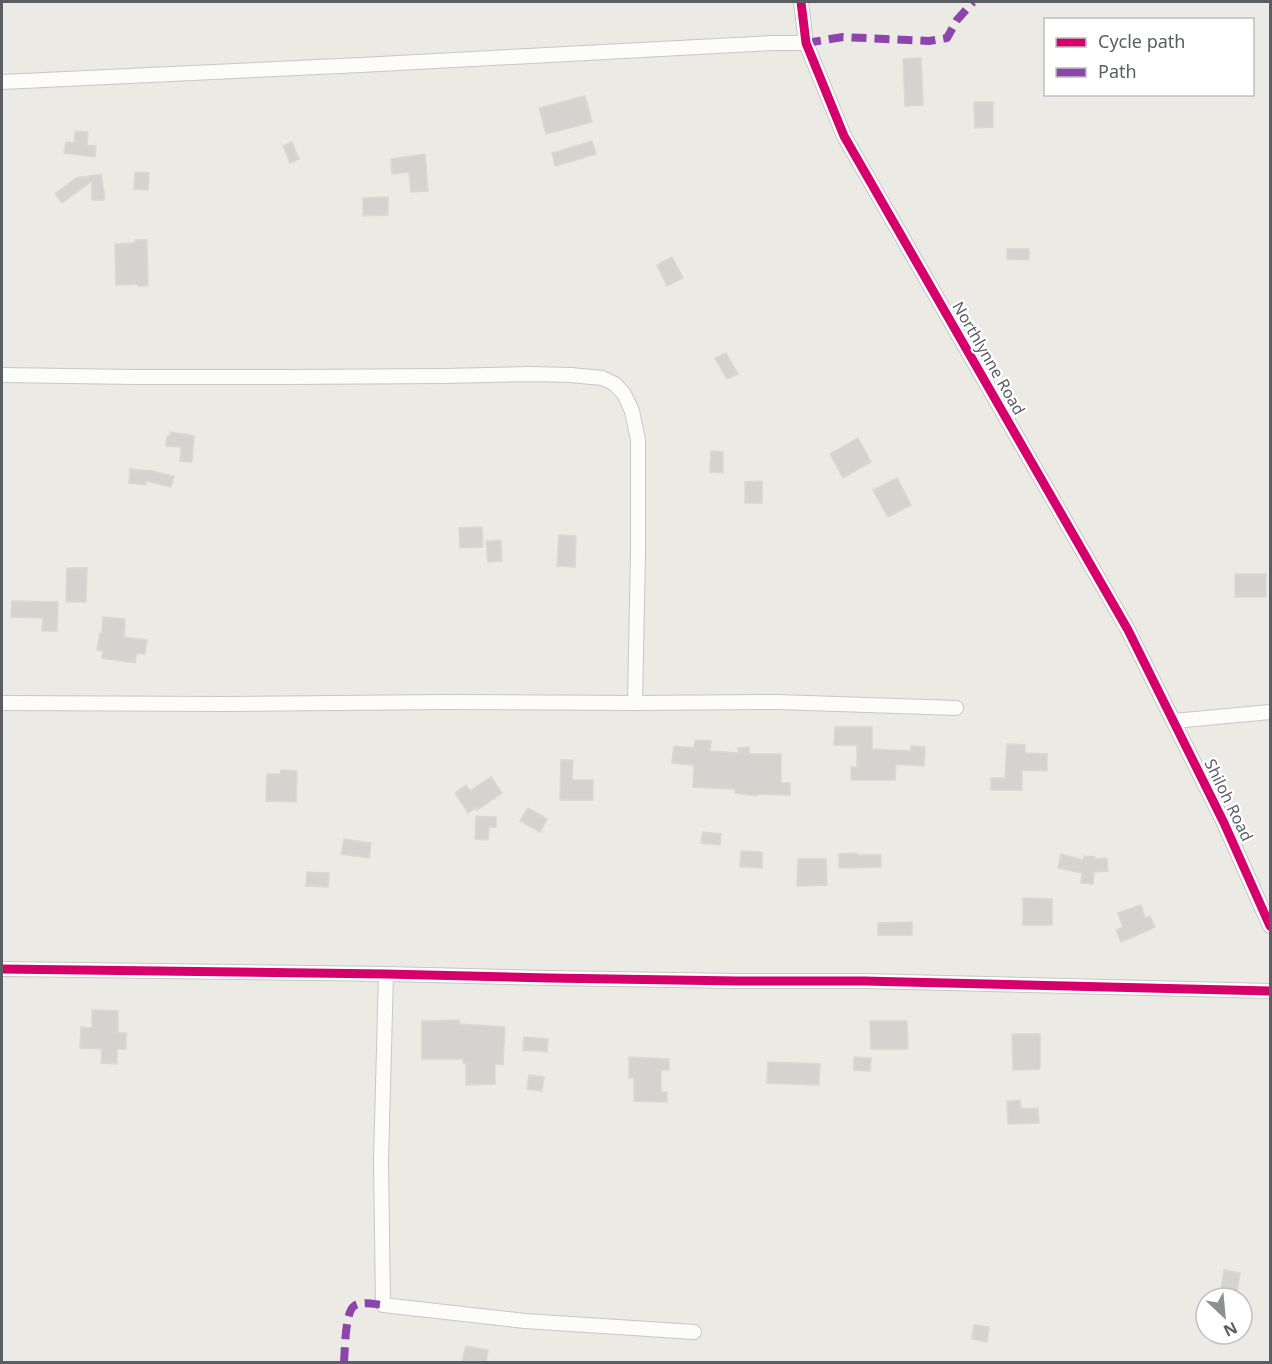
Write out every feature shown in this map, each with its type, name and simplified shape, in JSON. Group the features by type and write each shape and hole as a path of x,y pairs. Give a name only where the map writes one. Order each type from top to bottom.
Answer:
{"street":[{"name":"Northlynne Road","path":"801,2 806,43 844,136 1123,621 1174,721"},
{"path":"2,82 806,43"},
{"path":"2,375 241,377 530,374 602,378 615,384 624,394 632,411 638,440 635,703"},
{"path":"2,703 778,702 956,708"},
{"path":"1174,721 1270,712"},
{"name":"Shiloh Road","path":"1174,721 1224,823 1270,926"},
{"path":"2,969 864,981 1270,991"},
{"path":"386,974 381,1160 383,1305 525,1321 694,1332"}],"building":[{"path":"921,58 923,105 905,106 903,59"},
{"path":"585,96 592,122 546,134 539,108"},
{"path":"974,102 993,102 993,127 975,128"},
{"path":"75,131 88,132 87,145 96,146 95,157 64,153 66,142 74,143"},
{"path":"592,141 596,154 555,166 552,153"},
{"path":"292,142 299,159 290,163 283,146"},
{"path":"425,154 428,191 411,192 409,172 392,174 391,159"},
{"path":"135,172 149,173 148,190 134,189"},
{"path":"101,174 104,200 92,200 92,181 62,203 55,194 76,178"},
{"path":"388,197 388,215 363,216 363,198"},
{"path":"135,240 147,240 148,286 116,285 115,244 135,243"},
{"path":"1007,249 1029,249 1029,260 1007,259"},
{"path":"672,257 683,278 667,286 657,265"},
{"path":"726,353 738,374 727,379 715,358"},
{"path":"170,432 194,436 192,462 180,461 181,447 166,446"},
{"path":"858,438 871,462 843,478 830,454"},
{"path":"711,451 723,452 723,473 710,472"},
{"path":"130,469 174,476 171,487 146,481 146,485 129,483"},
{"path":"897,478 911,505 888,517 873,490"},
{"path":"762,481 762,503 745,503 745,482"},
{"path":"482,527 483,547 460,548 459,528"},
{"path":"559,535 576,536 575,567 557,566"},
{"path":"501,540 502,561 488,562 486,541"},
{"path":"67,568 87,568 86,602 66,602"},
{"path":"1235,574 1266,574 1266,597 1235,597"},
{"path":"12,601 58,602 57,631 42,631 43,618 11,617"},
{"path":"103,617 125,619 124,637 147,640 145,654 137,653 135,663 102,658 103,651 97,650 100,633 102,633"},
{"path":"835,727 872,727 872,749 911,751 911,746 925,747 924,766 896,764 895,780 851,780 851,767 857,767 857,745 834,745"},
{"path":"695,740 711,741 710,751 738,753 738,748 749,747 749,754 781,754 781,783 790,783 790,795 758,794 757,796 735,793 735,789 693,787 694,765 672,763 674,746 694,748"},
{"path":"1007,744 1025,745 1025,753 1047,754 1047,771 1022,770 1022,790 991,790 991,778 1005,778"},
{"path":"561,760 573,760 572,780 593,780 593,800 560,800"},
{"path":"281,770 297,771 296,802 266,801 267,774 281,774"},
{"path":"491,777 502,793 477,810 477,807 468,813 455,793 466,785 470,791"},
{"path":"528,808 547,819 540,832 520,821"},
{"path":"476,816 496,817 496,827 489,827 488,840 475,839"},
{"path":"703,832 721,834 720,845 701,843"},
{"path":"344,839 371,843 369,858 341,854"},
{"path":"741,851 762,852 762,868 740,867"},
{"path":"857,853 857,855 881,855 881,867 839,868 839,854"},
{"path":"1061,854 1083,860 1084,856 1095,857 1095,859 1107,858 1108,871 1094,872 1093,884 1081,883 1082,873 1058,868"},
{"path":"798,859 826,859 827,885 797,886"},
{"path":"307,872 329,873 328,887 306,886"},
{"path":"1023,898 1052,899 1052,925 1023,925"},
{"path":"1141,905 1145,918 1150,916 1155,927 1121,942 1116,930 1123,927 1118,913"},
{"path":"912,922 912,935 878,935 878,923"},
{"path":"92,1010 118,1011 118,1033 126,1033 126,1049 117,1049 117,1064 101,1063 102,1049 80,1048 81,1027 92,1028"},
{"path":"459,1020 459,1024 505,1027 503,1065 495,1064 495,1084 466,1085 466,1063 463,1063 463,1059 422,1059 422,1021"},
{"path":"870,1021 907,1021 908,1049 871,1049"},
{"path":"1012,1034 1040,1034 1040,1069 1013,1070"},
{"path":"524,1037 548,1039 547,1052 523,1050"},
{"path":"629,1057 669,1059 669,1070 661,1070 661,1092 667,1092 667,1102 634,1101 634,1078 629,1078"},
{"path":"854,1057 871,1058 870,1071 854,1070"},
{"path":"768,1062 820,1064 819,1085 767,1083"},
{"path":"529,1075 544,1077 542,1091 527,1089"},
{"path":"1020,1100 1021,1109 1038,1108 1039,1123 1008,1124 1007,1101"},
{"path":"1224,1270 1240,1273 1238,1286 1221,1286"},
{"path":"974,1325 989,1327 987,1342 972,1339"},
{"path":"466,1346 488,1350 486,1362 462,1362"}],"marked path":[{"path":"806,43 843,37 929,41 947,38 957,20 973,2"},
{"path":"344,1362 347,1323 351,1310 354,1306 361,1304 383,1305"}],"cycle path":[{"path":"801,2 806,43 844,136 1128,630 1224,823 1270,926"},
{"path":"2,969 864,981 1270,991"}]}
